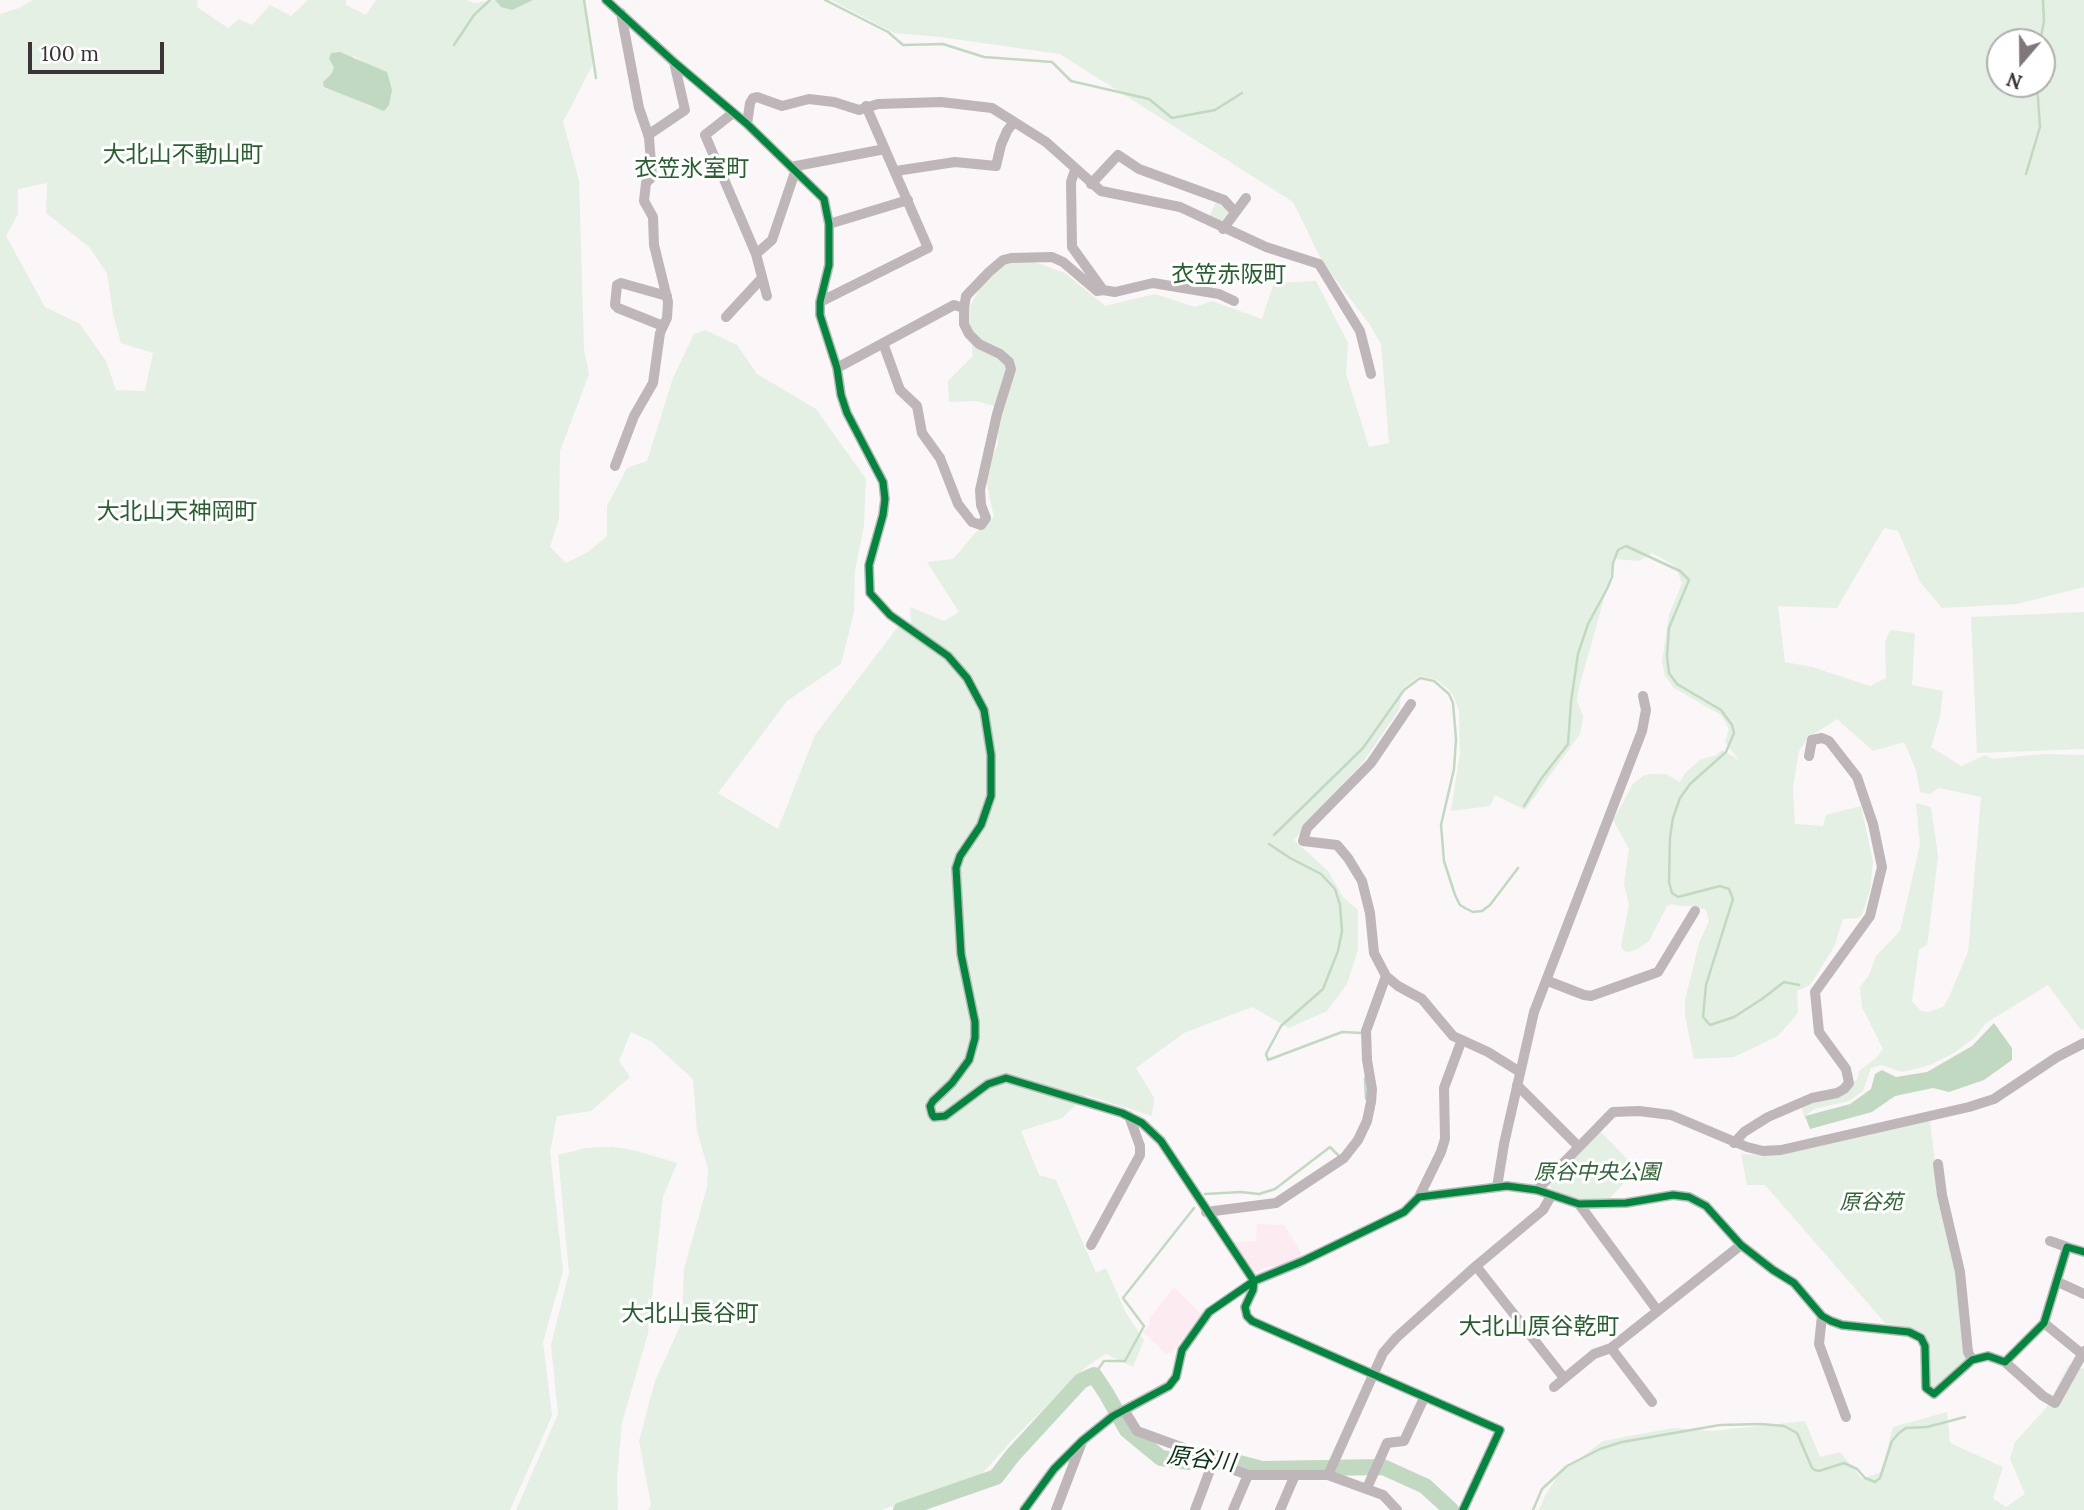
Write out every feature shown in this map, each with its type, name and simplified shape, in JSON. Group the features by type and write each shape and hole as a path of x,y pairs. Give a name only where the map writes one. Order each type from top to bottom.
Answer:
{"street":[{"path":"606,0 747,124 824,199 829,224 829,265 820,302 823,328 837,368 847,413 883,482 883,515 869,565 870,593 890,615 948,656 967,678 984,710 992,755 992,780 982,825 957,862 956,869 961,954 975,1022 975,1038 969,1060 952,1083 930,1105 932,1114 945,1116 988,1084 1006,1078 1129,1116 1142,1123 1161,1141 1254,1281 1245,1307 1252,1321 1500,1430 1463,1510"},
{"path":"615,466 634,416 653,383 663,326 667,318 667,296 654,245 653,217 644,201 646,183 652,177 648,135 639,108 621,13"},
{"path":"648,135 685,110 674,62"},
{"path":"747,124 753,97 782,106 809,99 834,102 859,110 878,104 942,102 992,108 1045,142 1101,191 1115,196 1180,207 1266,247 1319,264 1360,331 1371,374"},
{"path":"820,302 928,248 866,106"},
{"path":"733,113 705,135 756,254 767,296"},
{"path":"896,171 955,162 996,166 1004,138 1014,121"},
{"path":"793,169 885,149"},
{"path":"1091,184 1118,155 1139,169 1224,200 1235,212"},
{"path":"756,254 772,240 793,169"},
{"path":"1075,170 1072,182 1072,247 1103,290"},
{"path":"1223,229 1246,198"},
{"path":"829,224 908,200"},
{"path":"883,343 901,390 917,406 922,433 940,458 958,504 972,522 981,525 986,518 981,505 980,490 997,414 1011,369 1009,362 1000,354 979,344 969,334 964,324 964,308 967,296 1003,260 1052,257 1063,262 1097,291 1115,292 1153,283 1219,294 1234,301"},
{"path":"726,317 762,278"},
{"path":"663,326 618,308 615,304 617,285 621,283 667,296"},
{"path":"837,368 954,305 964,308"},
{"path":"1497,1186 1534,1012 1642,731 1646,710 1643,696"},
{"path":"1411,704 1371,763 1307,828 1303,841 1338,845 1362,881 1370,913 1374,953 1386,976 1422,999 1446,1030 1461,1042 1488,1052 1520,1072"},
{"path":"1734,1143 1744,1132 1768,1117 1812,1098 1837,1093 1849,1083 1846,1069 1819,1032 1815,992 1870,916 1882,867 1873,824 1857,777 1829,741 1822,738 1812,740 1809,756"},
{"path":"1548,981 1591,996 1658,972 1695,911"},
{"path":"1206,1212 1276,1203 1344,1158 1358,1140 1367,1121 1372,1089 1366,1031 1386,976"},
{"path":"1024,1510 1054,1469 1082,1441 1113,1416 1168,1387 1176,1377 1182,1350 1209,1312 1254,1281 1303,1261 1405,1212 1419,1197 1441,1152 1445,1139 1444,1088 1461,1042"},
{"path":"1537,1190 1613,1112 1671,1115 1734,1143 1754,1149 1781,1150 1993,1100 2057,1057 2084,1043"},
{"path":"1517,1085 1578,1146"},
{"path":"1091,1245 1140,1155 1140,1146 1129,1116"},
{"path":"1938,1164 1942,1195 1960,1272 1968,1352 1972,1360"},
{"path":"1419,1197 1497,1186 1537,1190 1579,1204 1626,1203 1673,1195 1689,1197 1706,1206 1741,1245 1794,1283 1822,1316 1842,1325 1892,1329 1909,1332 1921,1338 1926,1353 1925,1380 1930,1393 1937,1392 1972,1360 1989,1356 2005,1362 2043,1396 2055,1403 2083,1353 2044,1323"},
{"path":"1328,1475 1383,1353 1476,1266 1543,1210 1551,1196"},
{"path":"1579,1204 1657,1310"},
{"path":"2050,1241 2084,1252"},
{"path":"1554,1387 1594,1353 1611,1348 1741,1245"},
{"path":"2005,1362 2044,1323 2067,1247"},
{"path":"1476,1266 1564,1378"},
{"path":"2058,1282 2084,1294"},
{"path":"1822,1316 1819,1344 1846,1417"},
{"path":"1611,1348 1651,1402"},
{"path":"1367,1488 1387,1443 1404,1441 1424,1398"},
{"path":"1124,1410 1137,1431 1150,1438 1211,1458 1213,1462 1248,1475 1328,1475 1383,1495 1397,1510"},
{"path":"1056,1510 1082,1441"},
{"path":"1195,1510 1213,1462"},
{"path":"1233,1510 1248,1475"},
{"path":"1280,1510 1295,1475"}],"shaded area":[{"path":"495,0 533,0 512,10 501,7"},
{"path":"340,52 387,72 392,90 389,105 384,111 324,87 323,82 334,67 329,59 331,53"},
{"path":"1994,1023 2012,1048 2012,1060 1984,1080 1949,1092 1933,1088 1895,1096 1872,1112 1810,1129 1805,1116 1850,1104 1871,1089 1875,1074 1882,1070 1896,1077 1927,1072 1972,1046"},
{"path":"1257,1224 1284,1225 1303,1256 1278,1267 1269,1266 1254,1273 1233,1242 1256,1241"},
{"path":"1174,1287 1201,1314 1171,1353 1165,1353 1143,1332 1150,1324 1149,1319"}],"green space":[{"path":"33,0 198,0 197,7 228,28 239,19 252,25 270,5 291,16 308,0 346,0 346,5 366,15 376,0 467,0 474,3 495,0 501,7 533,0 585,0 593,64 563,122 579,180 584,349 589,374 560,451 559,519 550,547 566,563 588,552 607,536 607,506 627,468 647,461 673,378 694,334 705,330 737,345 757,374 816,409 866,479 864,525 855,571 854,612 841,664 787,701 718,793 778,829 815,735 898,627 911,624 910,607 944,621 959,612 927,562 953,559 977,531 994,517 986,480 989,461 998,445 997,424 1000,408 977,401 949,402 948,381 973,356 968,310 983,282 1000,266 1026,259 1065,273 1105,306 1155,294 1195,307 1212,301 1262,319 1274,283 1316,281 1348,343 1346,374 1369,447 1389,443 1381,344 1370,325 1323,263 1293,202 1060,54 894,33 831,0 2084,0 2084,587 2017,604 1942,608 1920,582 1898,531 1884,528 1837,608 1778,606 1785,662 1812,667 1870,686 1886,678 1885,642 1890,630 1915,633 1912,685 1943,691 1940,717 1931,747 1961,766 1985,755 1993,759 2044,754 2084,755 2084,1029 2081,1030 2048,985 1986,1023 1974,1038 1954,1053 1930,1065 1902,1072 1882,1065 1871,1068 1863,1091 1849,1101 1814,1109 1805,1116 1805,1120 1801,1105 1852,1084 1858,1078 1859,1071 1883,1049 1862,1007 1860,987 1869,975 1876,956 1900,931 1920,845 1916,803 1931,807 1938,856 1927,945 1919,949 1912,1001 1921,1011 1928,1012 1943,1007 1949,997 1968,952 1981,797 1939,788 1930,794 1920,792 1916,770 1904,742 1873,751 1837,719 1808,738 1799,751 1793,787 1795,824 1823,826 1826,815 1861,806 1873,862 1870,890 1862,915 1858,918 1843,919 1834,947 1810,985 1797,991 1798,1013 1778,1036 1734,1057 1694,1059 1685,1016 1685,1000 1699,943 1709,921 1706,910 1694,906 1667,906 1649,941 1637,949 1624,951 1621,946 1629,905 1624,884 1629,849 1613,820 1633,784 1643,776 1666,774 1680,782 1686,772 1701,759 1715,756 1722,750 1739,760 1725,742 1729,729 1721,715 1674,688 1665,676 1662,662 1669,615 1682,583 1675,566 1652,553 1639,561 1615,559 1579,688 1577,701 1583,716 1580,734 1525,810 1495,795 1490,806 1451,811 1460,753 1459,711 1453,695 1446,687 1435,679 1419,676 1402,689 1399,710 1364,761 1294,840 1328,871 1343,897 1358,910 1358,949 1347,984 1327,1011 1289,1028 1252,1007 1184,1033 1136,1068 1154,1098 1152,1116 1086,1095 1062,1118 1021,1131 1039,1175 1056,1180 1096,1273 1106,1268 1126,1313 1144,1340 1133,1367 1106,1354 1087,1366 979,1477 881,1510 648,1510 651,1505 639,1441 655,1381 682,1322 684,1269 707,1187 708,1169 697,1131 693,1079 652,1042 631,1032 619,1061 630,1077 591,1111 557,1116 550,1151 563,1271 543,1342 552,1416 510,1510 0,1510 0,14","holes":["354,56 369,65 372,107 323,82 334,67","47,183 46,213 89,247 107,273 113,314 121,343 153,353 145,391 116,390 106,361 80,324 45,307 6,236 18,214 18,189"]},
{"path":"1216,201 1227,208 1228,214 1220,224 1210,216"},
{"path":"2084,612 2084,749 1977,753 1971,617"},
{"name":"原谷苑","path":"1930,1120 1939,1195 1959,1290 1966,1359 1934,1388 1930,1386 1929,1345 1911,1329 1885,1323 1765,1185 1747,1185 1741,1154 1771,1155 1797,1151"},
{"name":"原谷中央公園","path":"1600,1131 1637,1169 1609,1199 1580,1199 1553,1191 1549,1184"},
{"path":"613,1147 677,1163 663,1197 648,1333 622,1423 617,1478 618,1510 516,1510 558,1414 551,1345 569,1273 558,1155 586,1148"},
{"path":"2069,1364 2084,1369 2084,1510 1539,1510 1558,1475 1603,1441 1673,1428 1713,1431 1805,1421 1820,1457 1840,1452 1862,1479 1881,1472 1893,1427 1947,1412 1950,1443 2003,1467 1993,1498 2006,1507 2025,1494 2010,1459 2015,1442 2046,1408"}],"waterway":[{"path":"454,45 474,15 490,0"},
{"path":"584,0 596,78"},
{"path":"825,0 888,32 903,45 943,44 984,57 1052,62 1071,81 1149,99 1172,118 1215,110 1242,93"},
{"path":"2043,0 2043,28"},
{"path":"2026,174 2040,127 2038,98"},
{"path":"1524,806 1568,744 1578,654 1588,624 1612,577 1618,550 1626,546 1680,571 1689,580 1669,628 1669,673 1677,684 1721,710 1732,725 1734,733 1726,752 1690,784 1680,798 1670,837 1669,882 1672,893 1678,897 1720,886 1729,889 1733,899 1706,985 1703,1017 1710,1025 1734,1017 1784,982 1799,985"},
{"path":"1274,835 1363,748 1404,690 1420,678 1434,681 1449,694 1453,703 1456,739 1454,769 1441,825 1444,861 1460,905 1473,912 1482,911 1490,905 1518,868"},
{"path":"1269,844 1321,874 1335,889 1340,905 1342,931 1338,951 1323,989 1281,1026 1266,1054 1268,1060 1342,1032 1363,1033"},
{"path":"1365,1078 1366,1099"},
{"path":"1205,1194 1259,1194 1275,1189 1330,1147 1340,1157"},
{"path":"1094,1375 1104,1361 1125,1361 1144,1326 1123,1298 1194,1208"},
{"name":"原谷川","path":"901,1510 996,1477 1081,1381 1094,1375 1127,1430 1161,1458 1190,1462 1220,1458 1262,1469 1383,1467 1425,1486 1451,1510"},
{"path":"1533,1510 1542,1489 1567,1466 1600,1449 1622,1442 1720,1425 1784,1426 1797,1433 1815,1470 1844,1463 1875,1482 1880,1478 1892,1441 1899,1433 1906,1428 1927,1427 1965,1417"}],"cycle path":[{"path":"606,0 747,124 824,199 829,224 829,265 820,302 820,315 837,368 847,413 883,482 885,499 869,565 870,593 890,615 948,656 967,678 984,710 991,755 991,796 981,825 960,856 956,868 961,954 975,1022 975,1038 969,1060 930,1106 932,1114 934,1117 945,1116 988,1084 1006,1078 1122,1113 1142,1123 1161,1141 1254,1281 1245,1307 1247,1316 1252,1321 1500,1430 1463,1510"},
{"path":"1024,1510 1054,1469 1082,1441 1113,1416 1169,1386 1176,1377 1182,1350 1209,1312 1254,1281 1303,1261 1404,1212 1419,1197 1507,1186 1537,1190 1579,1204 1626,1203 1673,1195 1689,1197 1706,1206 1741,1245 1794,1283 1822,1316 1842,1325 1909,1332 1921,1338 1925,1346 1926,1388 1934,1394 1972,1360 1988,1356 2005,1362 2044,1323 2067,1247 2084,1252"}],"district":[{"name":"大北山不動山町","path":"183,155"},
{"name":"衣笠氷室町","path":"692,169"},
{"name":"衣笠赤阪町","path":"1229,275"},
{"name":"大北山天神岡町","path":"177,512"},
{"name":"大北山長谷町","path":"690,1314"},
{"name":"大北山原谷乾町","path":"1539,1327"}]}
